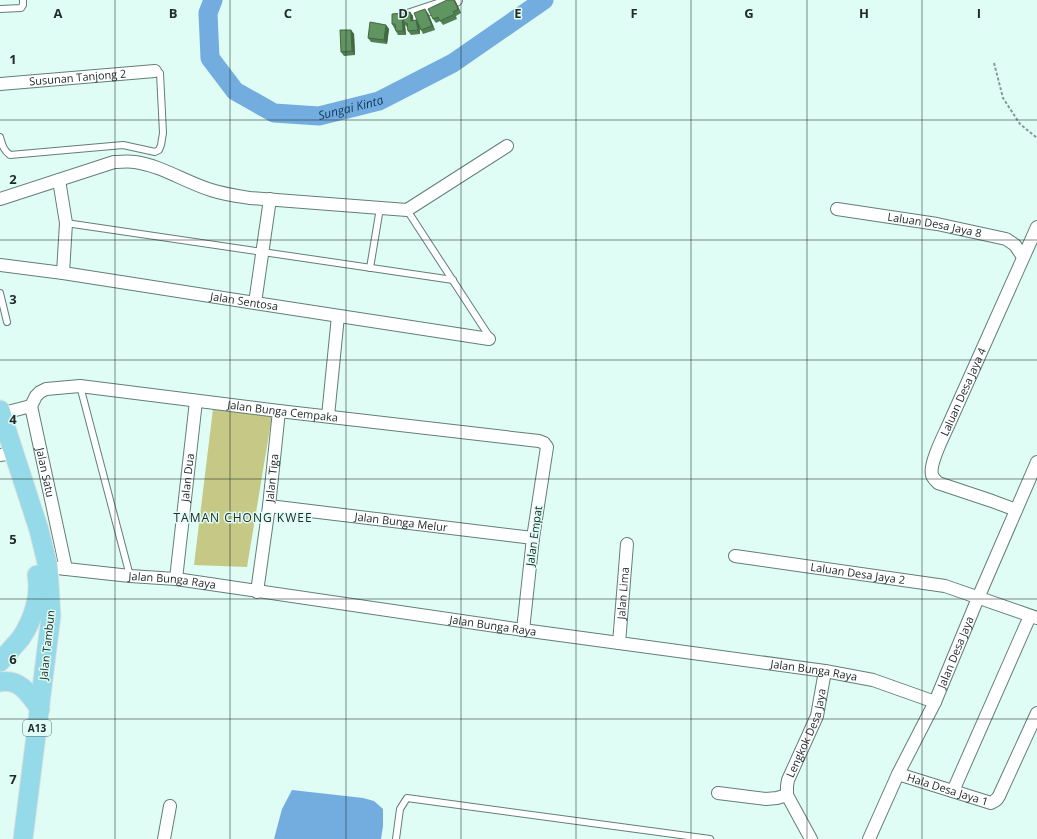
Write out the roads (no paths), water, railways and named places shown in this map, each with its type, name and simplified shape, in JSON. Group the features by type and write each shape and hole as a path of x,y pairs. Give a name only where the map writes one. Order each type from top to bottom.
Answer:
{"main road":[{"name":"Jalan Tambun","path":"0,412 4,454 32,548 38,580 36,602 31,620 20,638 0,662"},
{"name":"Jalan Tambun","path":"4,454 39,530 48,567 51,616 23,839"},
{"path":"0,682 16,683 27,691 40,709"}],"street":[{"path":"408,16 456,0"},
{"name":"Susunan Tanjong 2","path":"0,84 155,71"},
{"path":"0,199 114,162 136,162 210,190 230,195 250,198 407,210 508,146"},
{"path":"59,180 66,223 63,273"},
{"path":"255,303 270,199"},
{"name":"Laluan Desa Jaya 8","path":"837,209 937,224 1006,239 1015,245 1023,257"},
{"name":"Laluan Desa Jaya 4","path":"1016,510 938,483 934,479 932,473 934,459 948,426 1037,227"},
{"name":"Jalan Sentosa","path":"0,265 63,273 489,339"},
{"path":"328,416 338,316"},
{"name":"Jalan Bunga Cempaka","path":"31,406 36,396 46,389 80,386 540,441 544,443"},
{"name":"Jalan Dua","path":"176,579 196,401"},
{"path":"0,412 31,406"},
{"name":"Jalan Satu","path":"31,406 66,569"},
{"name":"Jalan Tiga","path":"256,592 269,506 279,411"},
{"name":"Jalan Empat","path":"523,630 533,538 547,447 544,443"},
{"name":"Jalan Desa Jaya","path":"869,839 898,774 935,702 1037,462"},
{"name":"Jalan Bunga Melur","path":"269,506 533,538"},
{"name":"Jalan Lima","path":"619,642 627,544"},
{"name":"Laluan Desa Jaya 2","path":"735,556 945,586 1034,617"},
{"name":"Jalan Bunga Raya","path":"48,567 130,576 176,579 256,592 523,630 825,671 873,680 935,702"},
{"path":"953,791 1034,617"},
{"name":"Lengkok Desa Jaya","path":"787,795 788,780 817,716 825,671"},
{"name":"Hala Desa Jaya 1","path":"898,774 991,803 996,800 1037,715"},
{"path":"718,793 766,799 787,795 811,839"},
{"path":"164,839 170,806"}],"lane":[{"path":"0,9 21,8 23,5 23,0"},
{"path":"0,137 3,148 10,154 124,145 155,152 161,145 163,133 160,73 155,71"},
{"path":"370,268 380,208"},
{"path":"407,210 489,336 489,339"},
{"path":"66,223 453,280"},
{"path":"0,293 7,322"},
{"path":"80,386 130,576"},
{"path":"396,839 400,809 407,798 710,839"}],"water":[{"path":"292,790 363,798 374,801 383,809 381,839 274,839 282,809"}],"waterway":[{"name":"Sungai Kinta","path":"213,0 208,13 210,58 235,91 274,113 319,116 379,101 453,63 544,0"}],"district":[{"name":"TAMAN CHONG KWEE","path":"243,518"}]}
